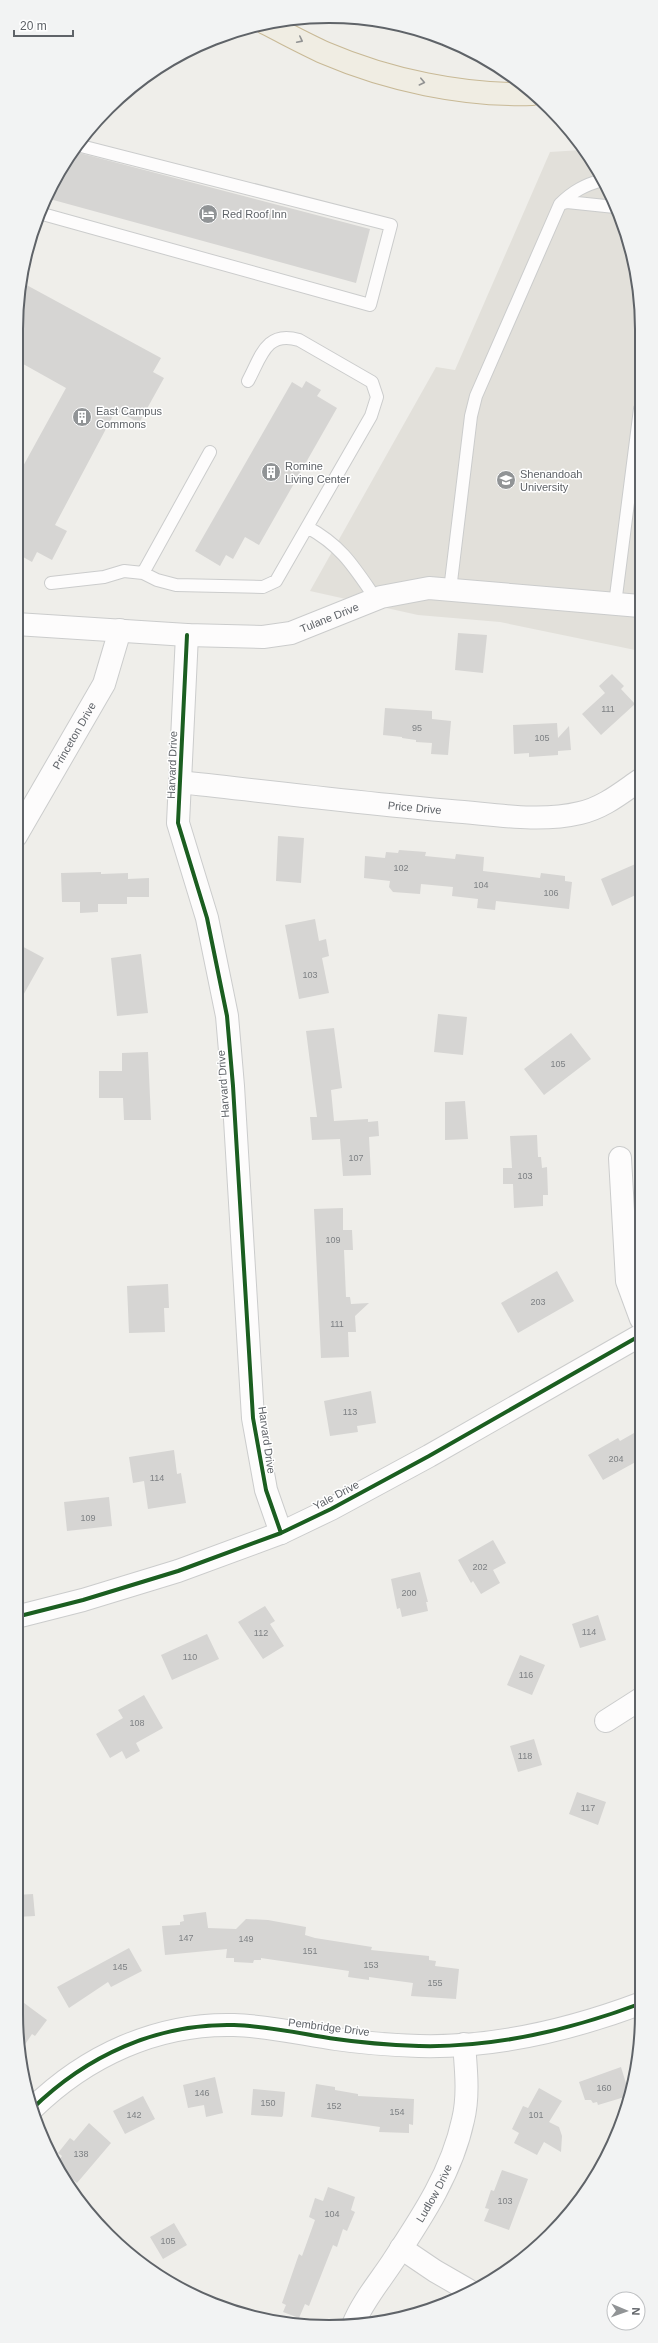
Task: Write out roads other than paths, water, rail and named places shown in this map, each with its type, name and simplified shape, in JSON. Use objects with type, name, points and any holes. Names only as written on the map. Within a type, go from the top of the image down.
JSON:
[{"type":"highway","points":[[275,28],[325,53],[397,77],[472,91],[509,95],[525,94]]},
{"type":"street","name":"Tulane Drive","points":[[23,624],[187,635],[263,637],[291,633],[376,599],[429,588],[635,606]]},
{"type":"street","name":"Princeton Drive","points":[[23,824],[104,684],[120,630]]},
{"type":"street","name":"Harvard Drive","points":[[187,635],[178,823],[208,918],[227,1016],[233,1086],[253,1418],[266,1490],[280,1533]]},
{"type":"street","name":"Price Drive","points":[[180,782],[403,807],[556,818],[581,813],[605,804],[635,783]]},
{"type":"street","points":[[620,1158],[627,1281],[635,1303]]},
{"type":"street","name":"Yale Drive","points":[[23,1615],[83,1600],[178,1571],[280,1533],[331,1509],[429,1456],[635,1337]]},
{"type":"street","points":[[606,1721],[635,1702]]},
{"type":"street","name":"Pembridge Drive","points":[[37,2105],[71,2075],[95,2060],[131,2043],[191,2027],[234,2025],[338,2039],[418,2046],[488,2043],[532,2036],[595,2019],[635,2005]]},
{"type":"street","name":"Ludlow Drive","points":[[357,2318],[435,2194],[454,2150],[464,2119],[464,2044]]},
{"type":"street","points":[[402,2248],[435,2271],[464,2288]]},
{"type":"lane","points":[[45,215],[370,305],[391,225],[83,147]]},
{"type":"lane","points":[[450,590],[471,416],[476,396],[560,204],[570,194],[584,186],[597,182]]},
{"type":"lane","points":[[560,204],[567,202],[609,206]]},
{"type":"lane","points":[[51,583],[104,576],[124,571],[143,573],[157,580],[176,585],[263,587],[276,581],[371,416],[378,397],[372,382],[299,340],[288,337],[278,338],[268,343],[248,381]]},
{"type":"lane","points":[[615,604],[635,448]]},
{"type":"lane","points":[[143,573],[210,452]]},
{"type":"lane","points":[[307,527],[326,537],[348,558],[376,599]]},
{"type":"place","name":"Red Roof Inn","points":[[208,214]]},
{"type":"place","name":"East Campus Commons","points":[[82,417]]},
{"type":"place","name":"Romine Living Center","points":[[271,472]]},
{"type":"place","name":"Shenandoah University","points":[[506,480]]}]
